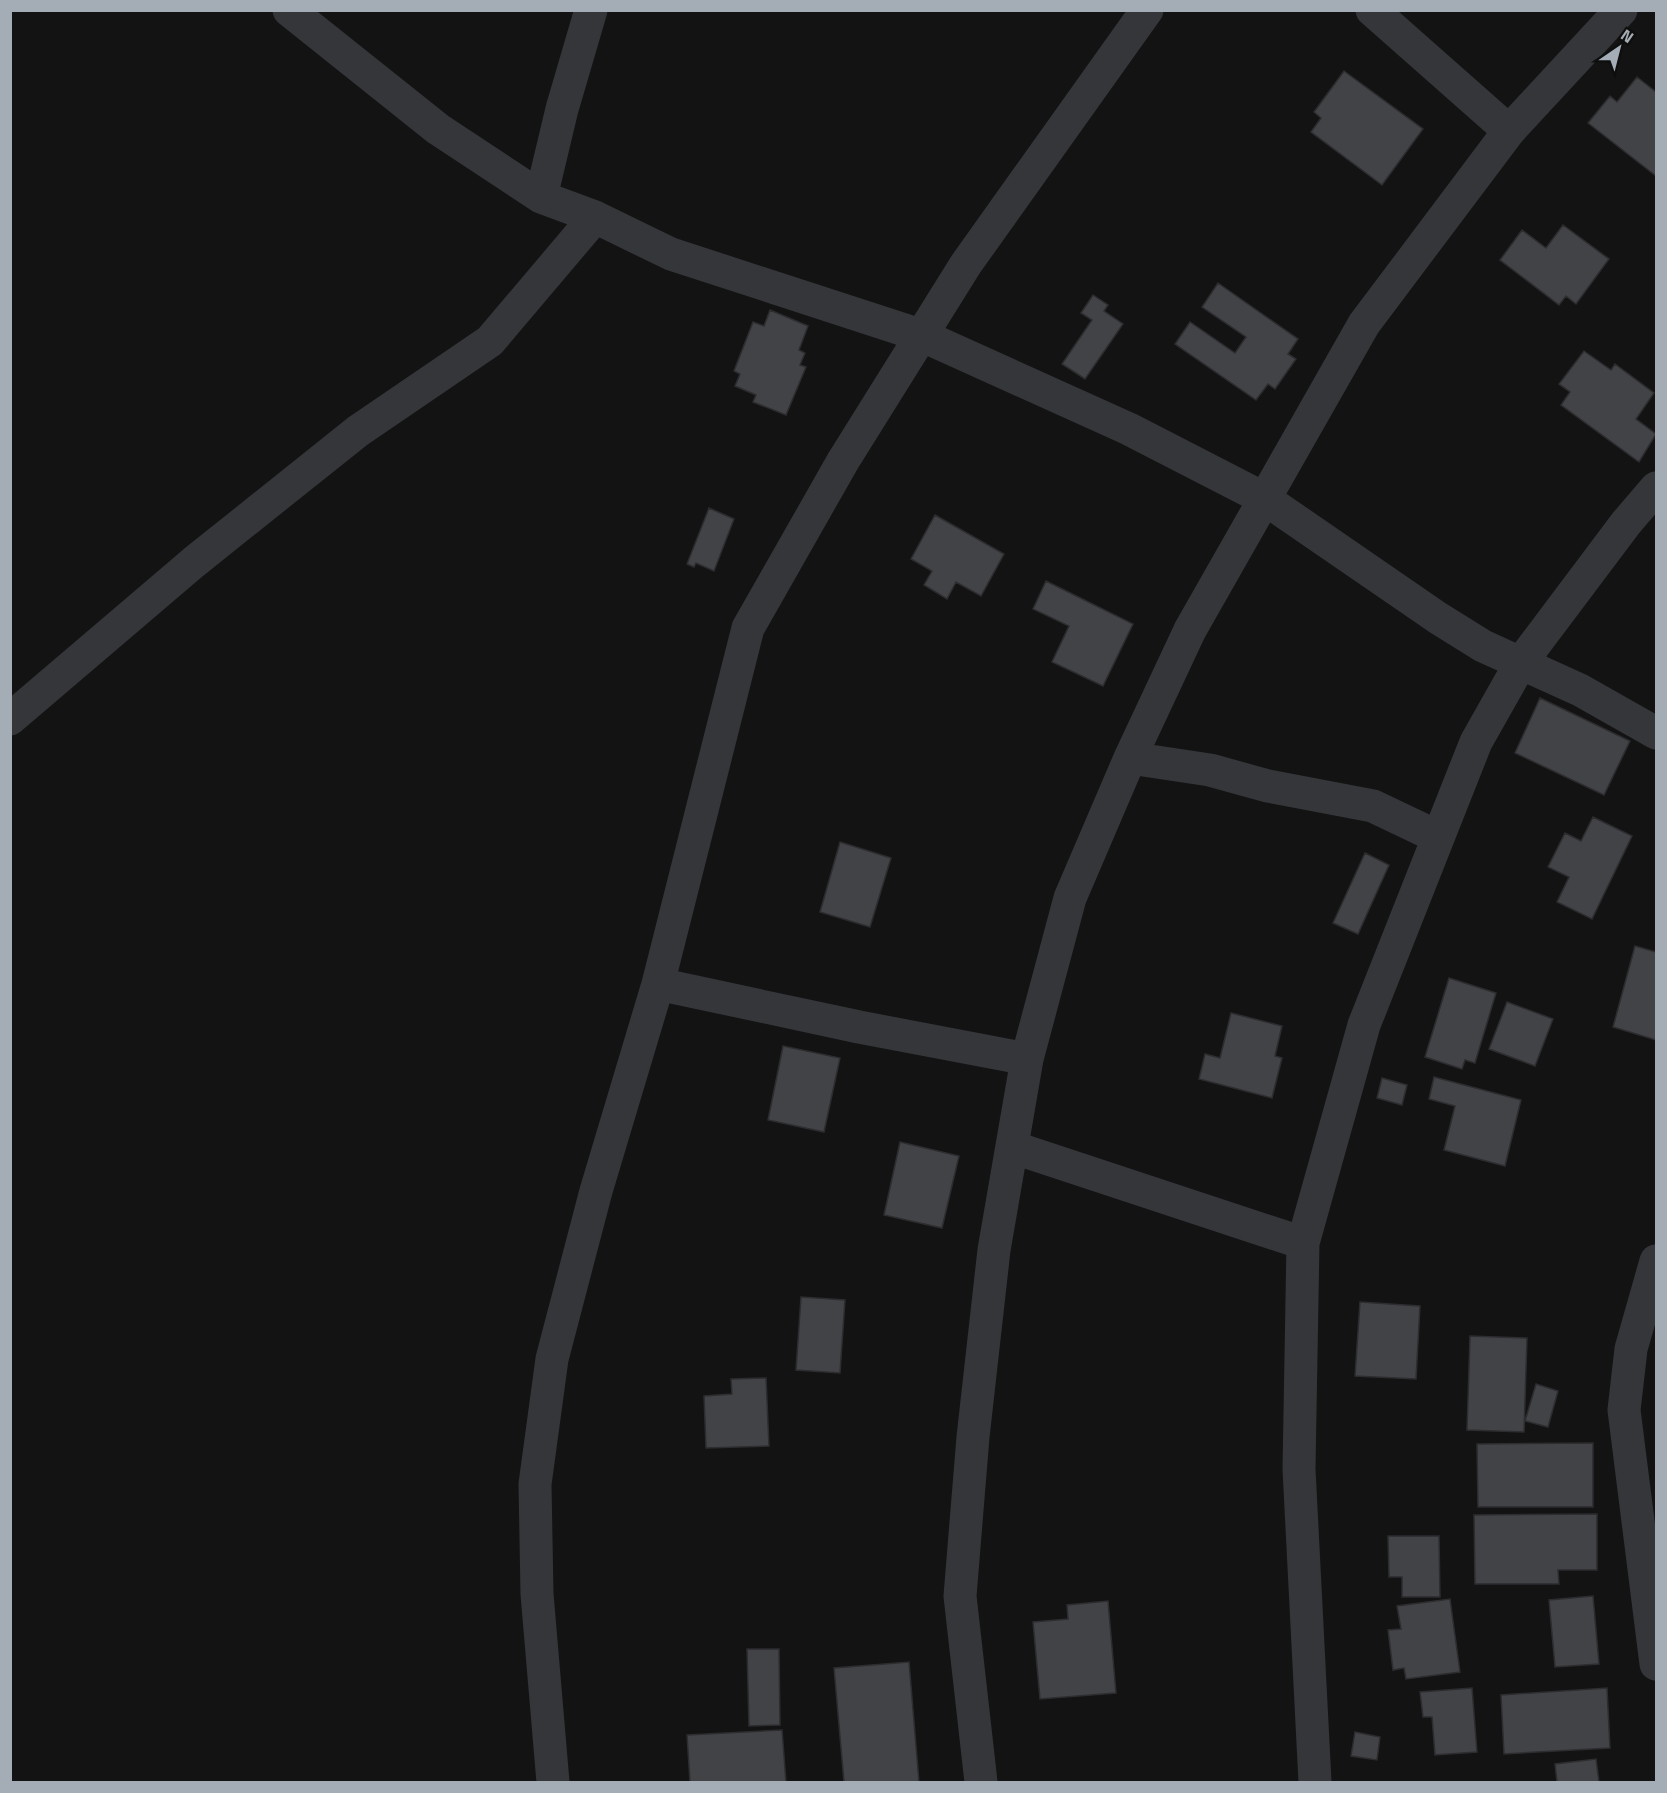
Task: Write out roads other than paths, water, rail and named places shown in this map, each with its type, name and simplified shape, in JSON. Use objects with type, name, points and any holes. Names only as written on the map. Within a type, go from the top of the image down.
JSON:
[{"type":"street","points":[[289,10],[438,129],[541,197],[596,217],[671,254],[923,336],[1129,429],[1265,499],[1438,618],[1520,664],[1580,690],[1656,733]]},
{"type":"street","points":[[541,197],[562,109],[591,10]]},
{"type":"street","points":[[553,1782],[537,1594],[535,1484],[552,1359],[596,1191],[658,984],[748,628],[843,461],[966,264],[1147,10]]},
{"type":"street","points":[[1372,10],[1509,131]]},
{"type":"street","points":[[981,1782],[960,1596],[973,1437],[992,1262],[1027,1059],[1071,898],[1130,758],[1190,630],[1222,568],[1265,499],[1364,324],[1509,131],[1621,10]]},
{"type":"street","points":[[10,719],[194,562],[349,438],[490,341],[596,217]]},
{"type":"street","points":[[1315,1782],[1299,1468],[1303,1243],[1364,1025],[1476,742],[1520,664],[1626,523],[1656,488]]},
{"type":"street","points":[[1130,758],[1210,771],[1268,786],[1372,806],[1438,837]]},
{"type":"street","points":[[658,984],[859,1027],[1027,1059]]},
{"type":"street","points":[[1012,1147],[1303,1243]]},
{"type":"street","points":[[1656,1261],[1632,1349],[1624,1410],[1656,1664]]}]
